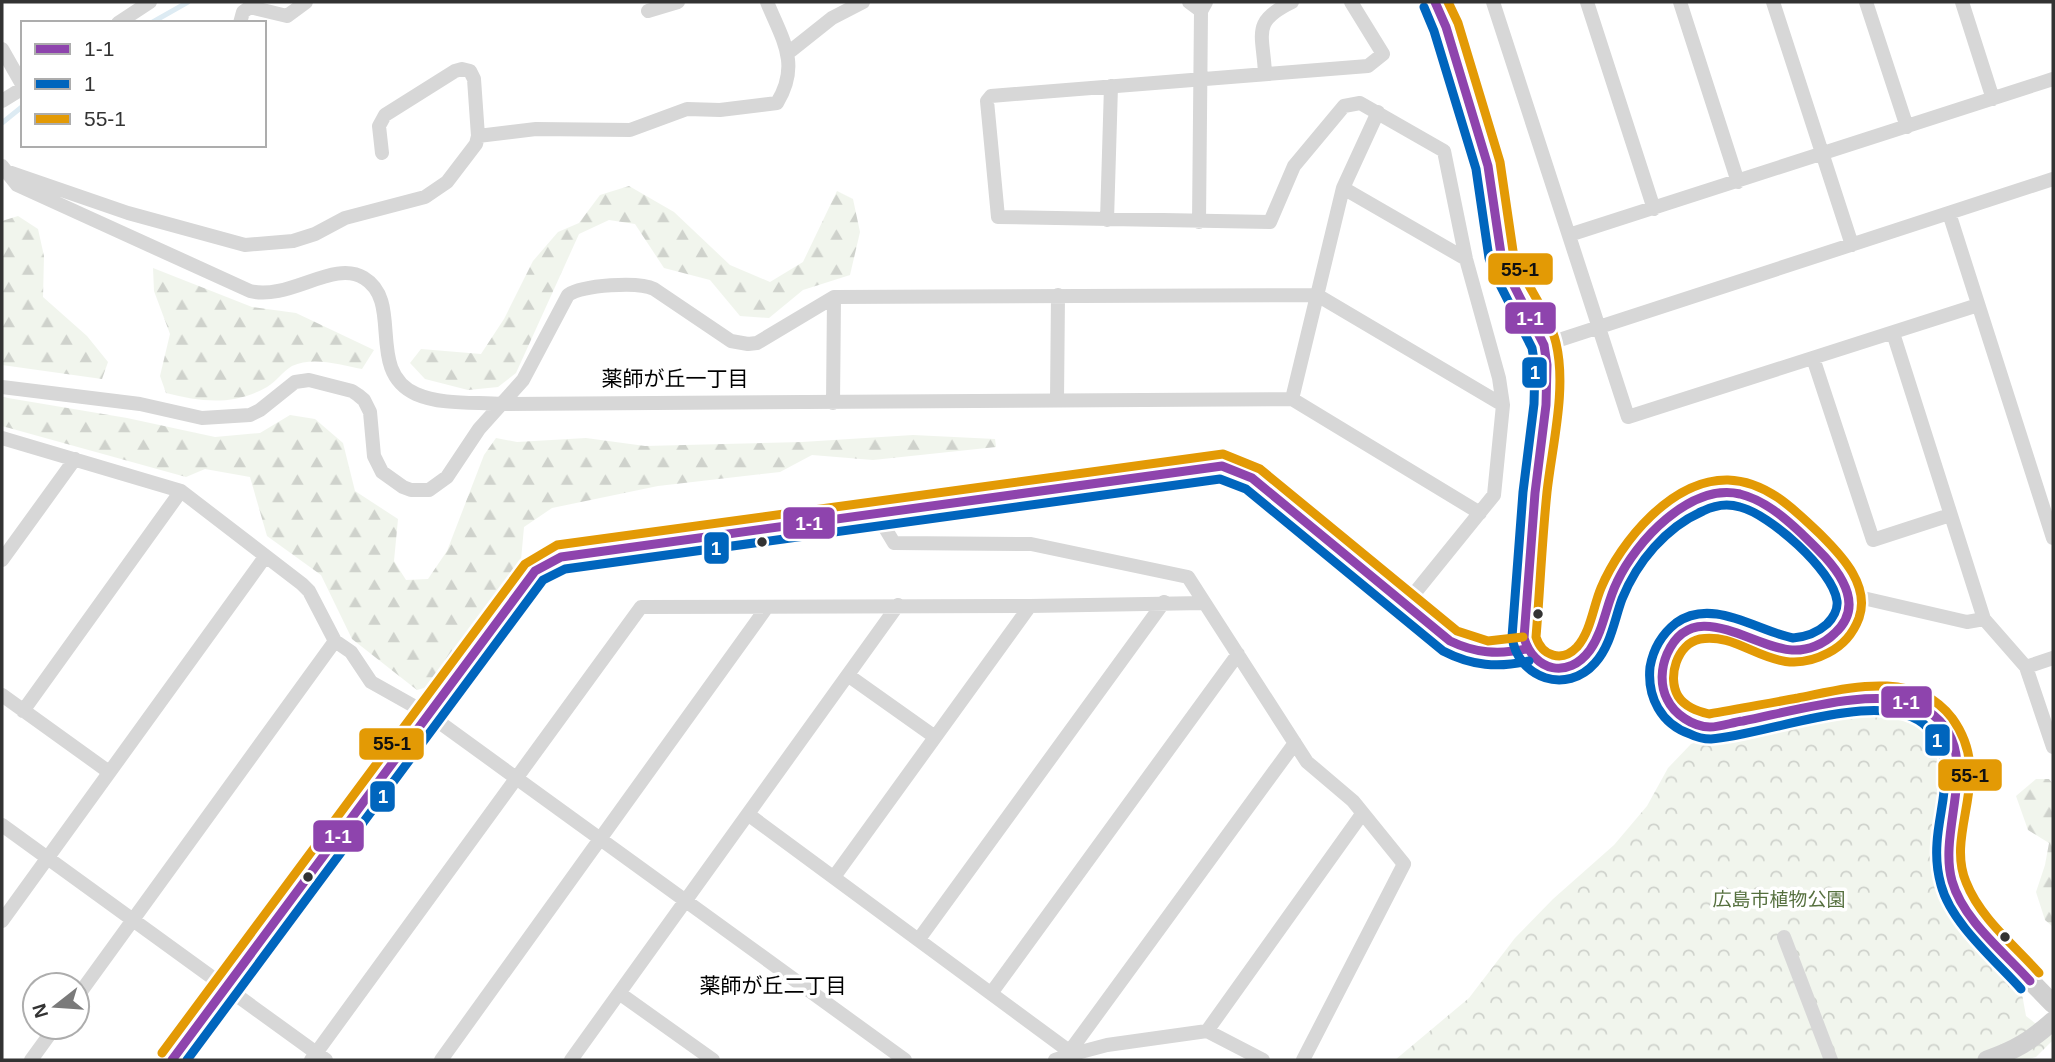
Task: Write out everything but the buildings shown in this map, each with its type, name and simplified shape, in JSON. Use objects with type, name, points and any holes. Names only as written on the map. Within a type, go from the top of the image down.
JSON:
[{"type":"street","points":[[121,21],[150,2]]},
{"type":"street","points":[[241,21],[243,12],[250,7],[287,16],[306,2]]},
{"type":"street","points":[[648,11],[678,2]]},
{"type":"street","points":[[478,136],[537,129],[630,130],[687,109],[720,110],[777,103],[787,84],[790,68],[788,53],[766,2]]},
{"type":"street","points":[[788,53],[832,18],[863,2]]},
{"type":"street","points":[[1265,73],[1262,26],[1273,11],[1292,2]]},
{"type":"street","points":[[1352,2],[1383,54],[1367,66],[991,96],[986,101],[998,217],[1270,222],[1294,166],[1344,106],[1360,103],[1444,151],[1466,259],[1499,378],[1503,405],[1494,495],[1405,605]]},
{"type":"street","points":[[1435,2],[1446,27],[1488,166],[1501,254],[1506,270],[1544,345],[1547,365],[1546,405],[1535,493],[1524,638],[1526,649],[1533,659],[1551,668],[1569,667],[1578,662],[1593,644],[1622,569],[1653,532],[1684,508],[1713,494],[1741,493],[1758,500],[1797,529],[1825,557],[1850,595],[1849,613],[1834,635],[1817,647],[1798,651],[1774,647],[1730,629],[1711,625],[1694,627],[1677,639],[1664,656],[1661,678],[1664,694],[1674,711],[1692,723],[1709,727],[1888,696],[1929,712],[1943,725],[1954,743],[1959,768],[1948,846],[1949,866],[1954,884],[1967,908],[2053,1004]]},
{"type":"street","points":[[1493,2],[1628,417],[1978,305]]},
{"type":"street","points":[[1587,2],[1654,209]]},
{"type":"street","points":[[1680,2],[1738,182]]},
{"type":"street","points":[[1773,2],[1852,245]]},
{"type":"street","points":[[1866,2],[1907,127]]},
{"type":"street","points":[[1967,3],[1993,99]]},
{"type":"street","points":[[1198,5],[1199,222]]},
{"type":"street","points":[[2,49],[21,83]]},
{"type":"street","points":[[4,168],[128,213],[245,245],[293,241],[315,234],[345,218],[425,197],[447,182],[478,136],[474,79],[470,71],[455,71],[385,115],[380,126],[382,153]]},
{"type":"street","points":[[1569,236],[2053,79]]},
{"type":"street","points":[[1107,220],[1111,86]]},
{"type":"street","points":[[2,101],[21,88]]},
{"type":"street","points":[[1292,399],[1343,188],[1378,112]]},
{"type":"street","points":[[4,168],[18,185],[250,291],[276,293],[340,273],[364,277],[380,295],[389,360],[395,375],[406,388],[426,398],[502,404],[1292,399],[1480,513]]},
{"type":"street","points":[[1544,345],[2053,179]]},
{"type":"street","points":[[1343,188],[1466,259]]},
{"type":"street","points":[[1949,213],[2053,538]]},
{"type":"street","points":[[2,387],[140,404],[202,418],[250,415],[299,381],[309,380],[334,386],[352,391],[368,406],[374,456],[382,472],[395,483],[420,491],[436,487],[447,477],[479,429],[523,380],[563,300],[574,290],[648,286],[731,341],[748,344],[757,343],[834,297],[1317,295],[1503,405]]},
{"type":"street","points":[[1057,400],[1058,295]]},
{"type":"street","points":[[833,403],[834,297]]},
{"type":"street","points":[[1893,333],[1984,619],[2026,667],[2053,747]]},
{"type":"street","points":[[1814,358],[1873,540],[1950,515]]},
{"type":"street","points":[[2,438],[181,491],[309,591],[335,641],[351,652],[371,682],[428,714],[905,1060]]},
{"type":"street","points":[[2,560],[75,459]]},
{"type":"street","points":[[172,1060],[535,571],[561,557],[1222,466],[1252,478],[1450,640],[1476,652],[1499,655],[1526,649]]},
{"type":"street","points":[[23,711],[181,491]]},
{"type":"street","points":[[876,513],[894,543],[1031,544],[1188,577],[1307,762],[1353,801],[1404,864],[1303,1060]]},
{"type":"street","points":[[2,921],[265,557]]},
{"type":"street","points":[[1850,595],[1967,622],[1984,619]]},
{"type":"street","points":[[919,939],[1164,602]]},
{"type":"street","points":[[2,825],[318,1058],[641,607],[1204,603]]},
{"type":"street","points":[[571,1060],[898,605]]},
{"type":"street","points":[[834,877],[1030,606]]},
{"type":"street","points":[[441,1060],[767,607]]},
{"type":"street","points":[[91,977],[335,641]]},
{"type":"street","points":[[992,992],[1238,654]]},
{"type":"street","points":[[2026,667],[2053,657]]},
{"type":"street","points":[[849,676],[935,737]]},
{"type":"street","points":[[2,695],[109,772]]},
{"type":"street","points":[[1072,1053],[1295,743]]},
{"type":"street","points":[[1207,1031],[1362,814]]},
{"type":"street","points":[[749,815],[1072,1053]]},
{"type":"street","points":[[1784,937],[1831,1060]]},
{"type":"street","points":[[619,993],[713,1060]]},
{"type":"street","points":[[1987,1060],[2015,1051],[2030,1042],[2053,1021]]},
{"type":"street","points":[[1055,1060],[1107,1045],[1207,1031],[1263,1060]]},
{"type":"street","points":[[31,1060],[45,1041]]},
{"type":"green space","points":[[629,186],[674,212],[730,265],[770,282],[803,262],[837,191],[853,199],[860,232],[850,275],[803,290],[769,318],[740,316],[710,280],[664,268],[635,224],[609,220],[579,234],[516,373],[498,387],[468,390],[425,379],[410,363],[421,349],[481,354],[504,319],[533,261],[558,232],[579,223],[600,195]]},
{"type":"green space","points":[[18,216],[38,229],[44,256],[43,297],[87,336],[108,362],[102,379],[2,365],[2,221]]},
{"type":"green space","points":[[153,268],[252,307],[296,313],[374,350],[362,369],[327,362],[300,363],[289,368],[267,387],[230,400],[192,399],[166,393],[160,376],[170,334],[154,291]]},
{"type":"green space","points":[[2,397],[127,418],[215,437],[260,433],[290,415],[315,419],[343,443],[355,491],[398,519],[394,561],[406,580],[428,579],[447,551],[484,455],[496,438],[517,442],[586,438],[645,446],[802,442],[913,435],[995,439],[996,447],[873,460],[812,455],[780,472],[658,486],[552,508],[524,527],[521,560],[431,686],[417,690],[352,639],[321,575],[267,536],[250,477],[205,469],[186,477],[2,426]]},
{"type":"green space","name":"広島市植物公園","points":[[1864,704],[1890,704],[1921,715],[1947,744],[1951,775],[1940,836],[1939,879],[1950,904],[2022,994],[2026,1016],[2053,1037],[2036,1057],[2025,1060],[1395,1060],[1469,998],[1515,938],[1553,899],[1614,845],[1647,806],[1668,768],[1691,744],[1726,731]]},
{"type":"green space","points":[[2036,779],[2049,779],[2053,784],[2053,927],[2045,920],[2036,892],[2049,843],[2028,830],[2016,796]]},
{"type":"waterway","points":[[155,21],[188,2]]},
{"type":"waterway","points":[[2,123],[21,108]]},
{"type":"transit line","name":"1-1","points":[[1435,2],[1446,27],[1488,166],[1501,254],[1506,270],[1544,345],[1547,365],[1546,405],[1535,493],[1524,638],[1529,649],[1535,658],[1552,668],[1572,665],[1581,659],[1595,642],[1613,590],[1637,549],[1667,518],[1684,506],[1702,497],[1721,493],[1740,494],[1773,510],[1823,555],[1842,580],[1849,607],[1845,620],[1826,640],[1810,648],[1798,650],[1776,647],[1724,629],[1707,626],[1692,628],[1678,637],[1665,659],[1662,682],[1667,699],[1674,710],[1685,719],[1710,727],[1859,699],[1903,701],[1921,707],[1941,723],[1953,742],[1957,763],[1949,859],[1957,895],[1975,922],[2030,981]]},
{"type":"transit line","name":"55-1","points":[[1448,2],[1458,23],[1500,162],[1513,251],[1552,331],[1559,361],[1558,418],[1542,546],[1536,637],[1539,644],[1548,653],[1559,656],[1577,647],[1589,626],[1601,588],[1621,551],[1635,533],[1668,501],[1707,482],[1728,480],[1755,486],[1780,499],[1822,536],[1853,573],[1861,595],[1857,624],[1847,639],[1828,653],[1809,660],[1791,662],[1716,638],[1692,642],[1685,647],[1676,662],[1674,680],[1678,696],[1688,706],[1709,714],[1859,687],[1900,688],[1919,693],[1937,703],[1957,725],[1964,739],[1969,761],[1969,790],[1961,844],[1962,869],[1966,882],[1998,931],[2039,973]]},
{"type":"transit line","name":"1","points":[[1424,7],[1434,31],[1476,169],[1489,258],[1532,348],[1535,366],[1534,404],[1523,492],[1512,637],[1516,651],[1524,663],[1545,678],[1558,680],[1584,673],[1605,648],[1628,585],[1644,559],[1665,536],[1690,518],[1717,506],[1740,507],[1767,520],[1798,545],[1824,574],[1837,601],[1833,616],[1815,632],[1793,638],[1719,614],[1704,613],[1676,623],[1659,643],[1650,667],[1651,689],[1658,708],[1671,724],[1695,736],[1708,739],[1854,712],[1883,711],[1908,715],[1927,727],[1937,739],[1945,767],[1937,848],[1938,869],[1946,899],[1964,927],[2021,989]]},
{"type":"transit line","name":"55-1","points":[[162,1053],[525,564],[557,545],[1223,454],[1260,469],[1457,631],[1488,641],[1523,637]]},
{"type":"transit line","name":"1-1","points":[[172,1060],[535,571],[561,557],[1222,466],[1252,478],[1450,641],[1487,652],[1526,649]]},
{"type":"transit line","name":"1","points":[[187,1060],[543,580],[565,569],[1220,479],[1246,489],[1443,651],[1475,663],[1507,664],[1529,661]]},
{"type":"district","name":"薬師が丘一丁目","points":[[675,378]]},
{"type":"district","name":"薬師が丘二丁目","points":[[773,985]]}]
